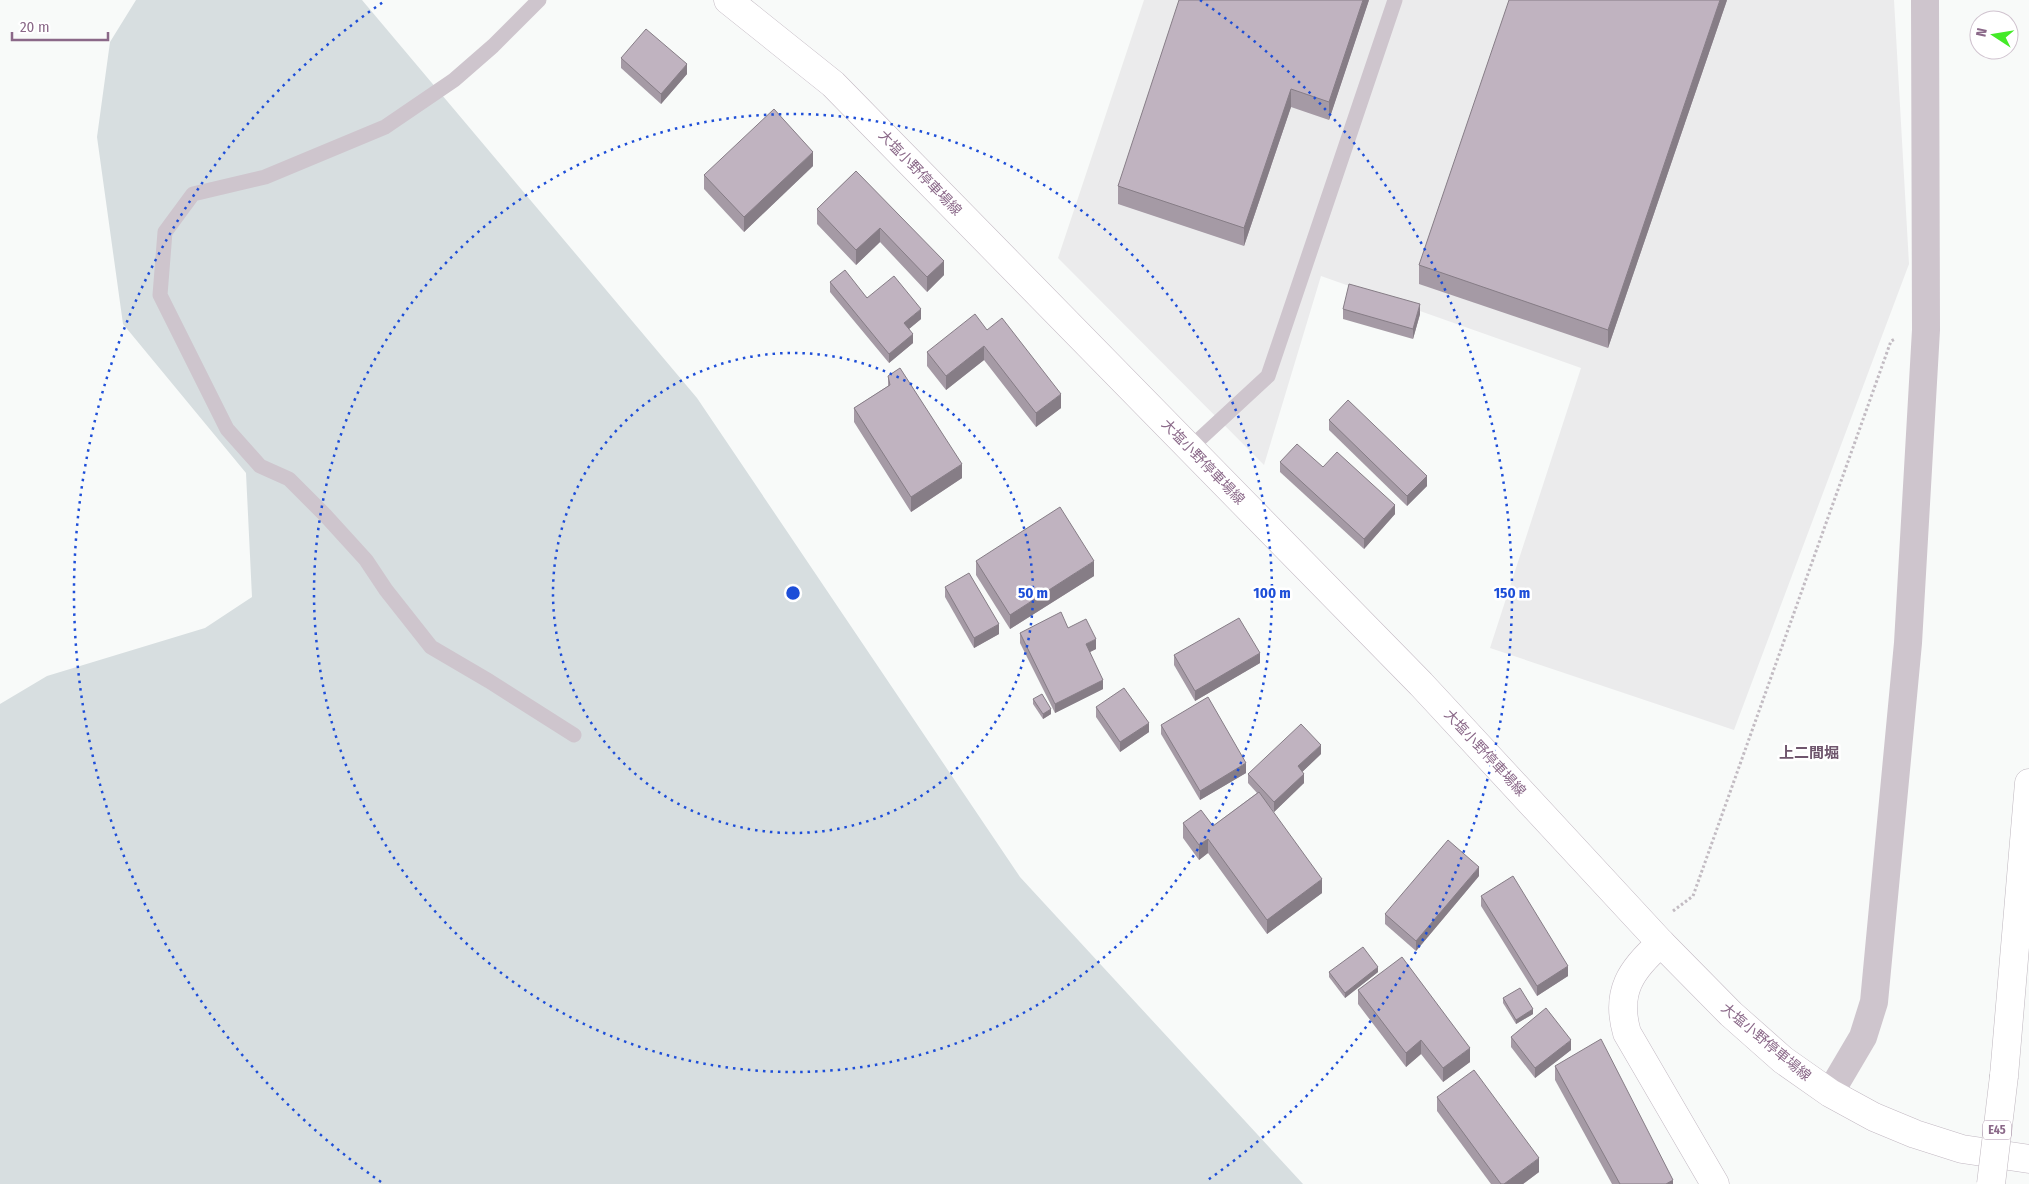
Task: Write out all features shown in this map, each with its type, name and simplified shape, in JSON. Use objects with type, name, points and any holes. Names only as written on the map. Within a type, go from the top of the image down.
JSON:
[{"type":"main road","name":"大塩小野停車場線","points":[[728,0],[833,84],[1420,684],[1655,936],[1731,1014],[1784,1060],[1830,1093],[1874,1117],[1915,1134],[1962,1149],[2029,1159]]},
{"type":"main road","name":"E45","points":[[1991,1184],[2004,1076],[2029,783]]},
{"type":"main road","points":[[1655,936],[1627,983],[1624,994],[1623,1019],[1627,1033],[1715,1184]]},
{"type":"street","points":[[1830,1093],[1862,1036],[1874,1002],[1908,642],[1926,330],[1925,0]]},
{"type":"lane","points":[[539,0],[493,46],[454,80],[385,127],[265,177],[193,194],[165,232],[160,295],[227,429],[260,466],[290,479],[325,514],[366,560],[386,590],[431,647],[574,735]]},
{"type":"lane","points":[[1189,449],[1268,376],[1395,0]]},
{"type":"path","points":[[1655,936],[1693,896],[1891,341],[1926,330]]},
{"type":"shaded area","points":[[136,0],[362,0],[697,398],[1020,877],[1303,1184],[0,1184],[0,704],[47,676],[205,628],[252,597],[246,473],[123,324],[97,137],[110,42]]},
{"type":"shaded area","points":[[1144,0],[1894,0],[1909,264],[1734,730],[1490,648],[1581,368],[1321,276],[1264,465],[1058,258]]},
{"type":"building","points":[[1179,0],[1363,0],[1329,102],[1291,89],[1244,228],[1118,186]]},
{"type":"building","points":[[1509,0],[1720,0],[1608,330],[1419,265]]},
{"type":"building","points":[[646,29],[687,64],[661,94],[621,58]]},
{"type":"building","points":[[774,109],[813,152],[744,217],[704,175]]},
{"type":"building","points":[[856,171],[944,261],[927,277],[880,228],[856,250],[817,209]]},
{"type":"building","points":[[845,270],[867,298],[894,276],[921,309],[904,323],[913,334],[889,354],[830,282]]},
{"type":"building","points":[[1349,284],[1420,304],[1413,329],[1343,309]]},
{"type":"building","points":[[975,314],[987,330],[1002,318],[1061,394],[1036,413],[984,346],[946,376],[927,352]]},
{"type":"building","points":[[900,368],[962,464],[911,497],[854,408],[890,385],[888,376]]},
{"type":"building","points":[[1348,400],[1427,476],[1407,496],[1329,420]]},
{"type":"building","points":[[1297,444],[1323,467],[1337,452],[1395,505],[1364,539],[1280,462]]},
{"type":"building","points":[[1060,507],[1094,561],[1010,615],[976,561]]},
{"type":"building","points":[[969,573],[999,624],[974,638],[945,587]]},
{"type":"building","points":[[1061,612],[1068,628],[1086,619],[1096,639],[1086,644],[1103,680],[1055,704],[1020,633]]},
{"type":"building","points":[[1239,618],[1260,653],[1195,691],[1174,655]]},
{"type":"building","points":[[1124,688],[1149,723],[1120,742],[1096,707]]},
{"type":"building","points":[[1042,694],[1051,709],[1043,714],[1033,699]]},
{"type":"building","points":[[1208,697],[1246,763],[1200,791],[1161,725]]},
{"type":"building","points":[[1301,724],[1321,745],[1298,766],[1304,774],[1274,802],[1248,774]]},
{"type":"building","points":[[1259,792],[1322,879],[1267,920],[1208,839],[1199,845],[1183,823],[1201,810],[1213,826]]},
{"type":"building","points":[[1448,840],[1479,867],[1416,941],[1385,914]]},
{"type":"building","points":[[1513,876],[1568,966],[1537,986],[1481,896]]},
{"type":"building","points":[[1363,947],[1378,967],[1345,993],[1329,972]]},
{"type":"building","points":[[1402,957],[1470,1048],[1443,1068],[1421,1040],[1406,1053],[1358,990]]},
{"type":"building","points":[[1520,988],[1533,1009],[1516,1020],[1503,998]]},
{"type":"building","points":[[1546,1008],[1571,1040],[1535,1068],[1511,1037]]},
{"type":"building","points":[[1601,1039],[1673,1180],[1666,1184],[1620,1184],[1555,1066]]},
{"type":"building","points":[[1474,1070],[1539,1158],[1504,1184],[1501,1184],[1437,1097]]},
{"type":"district","name":"上二間堀","points":[[1809,753]]}]
